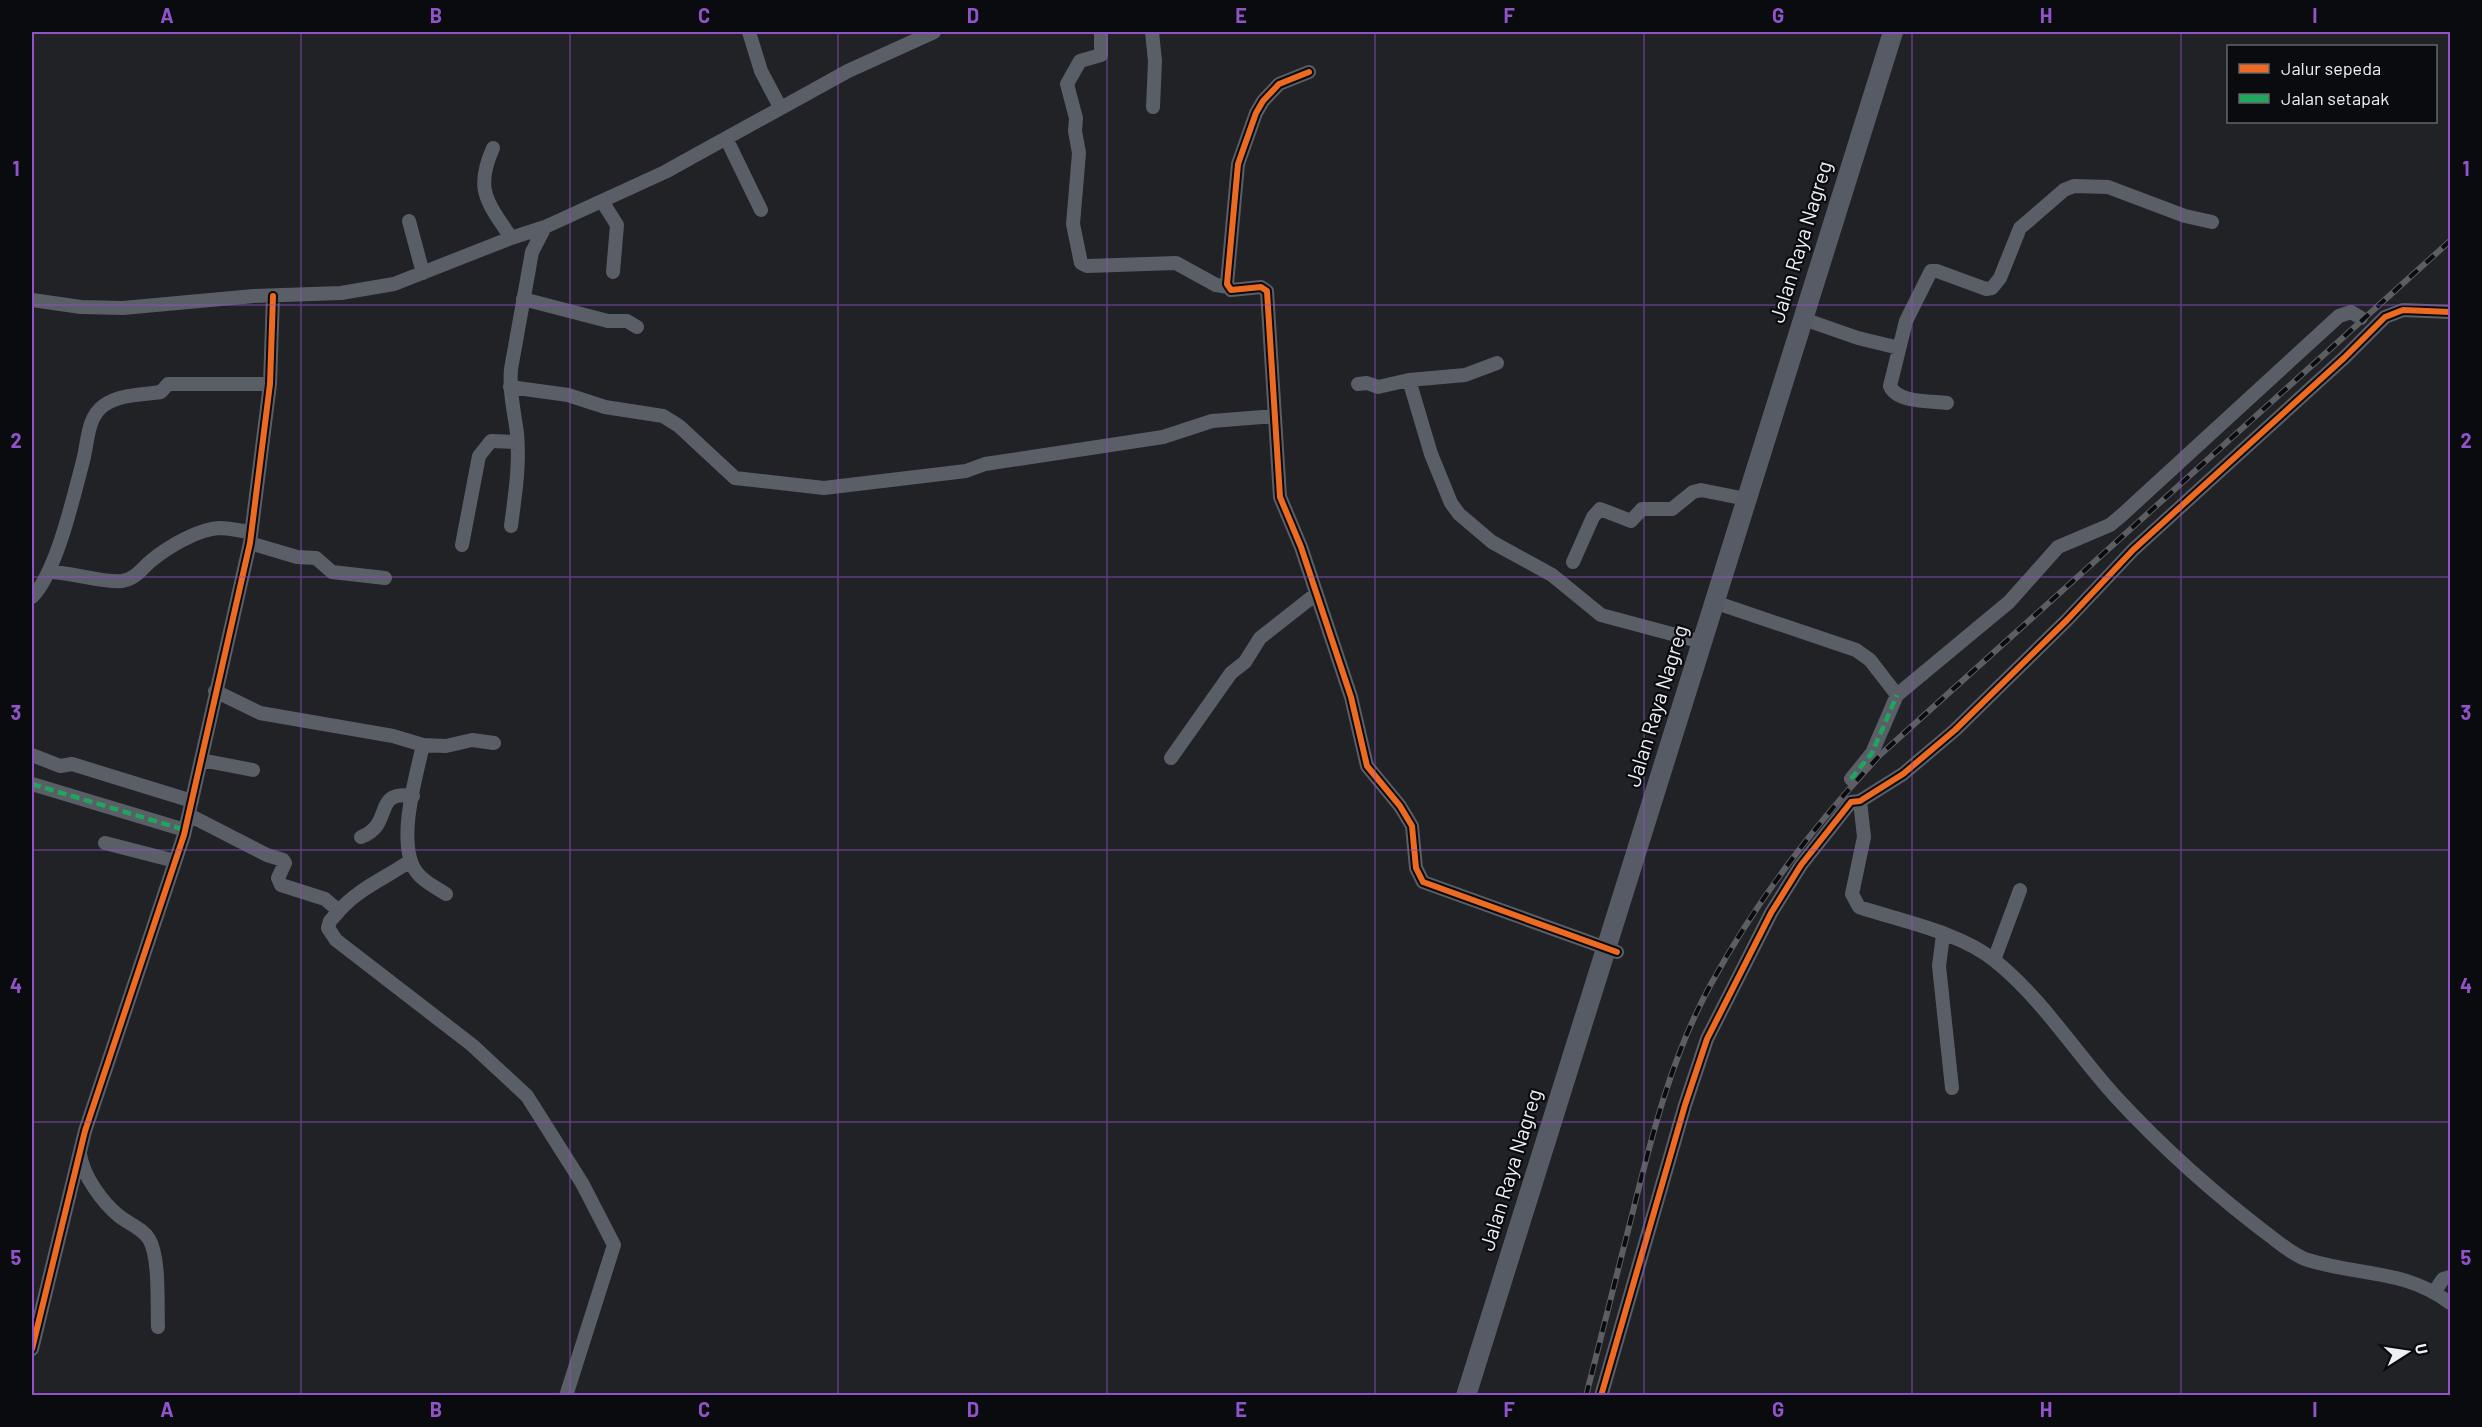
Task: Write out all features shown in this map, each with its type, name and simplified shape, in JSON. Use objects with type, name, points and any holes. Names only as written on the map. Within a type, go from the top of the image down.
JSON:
[{"type":"highway","name":"Jalan Raya Nagreg","points":[[1480,1395],[1702,642],[1720,603],[1746,499],[1893,32]]},
{"type":"highway","name":"Jalan Raya Nagreg","points":[[1466,1395],[1906,32]]},
{"type":"street","points":[[749,32],[760,71],[780,107]]},
{"type":"street","points":[[32,300],[111,309],[362,290],[423,273],[545,227],[665,172],[856,67],[934,32]]},
{"type":"street","points":[[1101,32],[1101,55],[1080,61],[1067,84],[1076,118],[1075,131],[1079,153],[1073,224],[1081,263],[1087,266],[1176,263],[1216,285],[1234,290],[1263,287],[1268,291],[1280,497],[1301,548],[1351,698],[1366,766],[1400,806],[1412,826],[1416,868],[1423,882],[1611,949]]},
{"type":"street","points":[[1152,32],[1155,61],[1153,107]]},
{"type":"street","points":[[1228,287],[1238,164],[1256,113],[1263,101],[1279,84],[1309,72]]},
{"type":"street","points":[[726,138],[761,210]]},
{"type":"street","points":[[493,148],[483,182],[487,200],[511,238]]},
{"type":"street","points":[[1947,403],[1916,400],[1892,391],[1890,383],[1896,347],[1910,311],[1931,272],[1937,271],[1986,289],[1992,288],[2000,278],[2020,228],[2068,188],[2088,185],[2108,187],[2185,216],[2212,222]]},
{"type":"street","points":[[602,201],[617,225],[613,272]]},
{"type":"street","points":[[409,221],[423,273]]},
{"type":"street","points":[[511,526],[518,480],[517,442],[510,387],[533,246],[545,227]]},
{"type":"street","points":[[32,1349],[80,1152],[191,808],[250,538],[270,384],[273,296]]},
{"type":"street","points":[[523,299],[608,321],[627,321],[637,327]]},
{"type":"street","points":[[1601,1395],[1697,1064],[1756,940],[1801,865],[1851,802],[1860,801],[1903,774],[1955,730],[2067,620],[2133,550],[2373,323],[2403,310],[2451,312]]},
{"type":"street","points":[[1851,779],[1876,747],[1897,695],[2009,602],[2058,547],[2110,525],[2339,316],[2351,312],[2373,323]]},
{"type":"street","points":[[1812,322],[1896,347]]},
{"type":"street","points":[[1358,384],[1366,383],[1378,387],[1409,380],[1465,375],[1497,363]]},
{"type":"street","points":[[1409,380],[1431,454],[1451,503],[1459,514],[1492,542],[1545,570],[1601,615],[1702,642]]},
{"type":"street","points":[[32,597],[48,572],[84,459],[92,422],[103,406],[115,399],[161,392],[168,384],[270,384]]},
{"type":"street","points":[[510,387],[568,394],[604,407],[663,416],[679,426],[731,477],[824,488],[966,471],[985,465],[1163,437],[1212,421],[1274,416]]},
{"type":"street","points":[[462,545],[479,456],[491,441],[517,442]]},
{"type":"street","points":[[1573,562],[1593,517],[1600,509],[1631,521],[1642,509],[1672,509],[1693,492],[1701,490],[1746,499]]},
{"type":"street","points":[[48,572],[68,572],[122,580],[135,576],[153,559],[204,531],[219,528],[297,557],[316,558],[332,572],[386,578]]},
{"type":"street","points":[[1171,758],[1231,673],[1245,662],[1260,638],[1316,594]]},
{"type":"street","points":[[1720,603],[1856,650],[1870,660],[1897,695]]},
{"type":"street","points":[[215,691],[260,713],[393,736],[423,745],[446,746],[472,740],[494,743]]},
{"type":"street","points":[[423,745],[406,842],[410,861],[419,876],[446,894]]},
{"type":"street","points":[[32,755],[60,766],[72,764],[191,808],[267,855],[283,860],[285,863],[278,878],[281,885],[325,899],[339,911]]},
{"type":"street","points":[[201,760],[253,770]]},
{"type":"street","points":[[32,784],[185,830]]},
{"type":"street","points":[[361,837],[368,835],[380,822],[389,798],[396,794],[413,796]]},
{"type":"street","points":[[1860,801],[1864,837],[1852,890],[1854,903],[1859,907],[1964,941],[1994,960],[2031,997],[2116,1096],[2201,1177],[2274,1239],[2307,1260],[2398,1278],[2434,1291],[2451,1303]]},
{"type":"street","points":[[105,843],[175,861]]},
{"type":"street","points":[[410,861],[354,894],[330,921],[328,928],[336,940],[472,1045],[527,1096],[610,1234],[614,1249],[566,1395]]},
{"type":"street","points":[[1994,960],[2020,890]]},
{"type":"street","points":[[1943,935],[1939,966],[1952,1088]]},
{"type":"street","points":[[80,1152],[82,1168],[105,1201],[119,1216],[144,1233],[152,1245],[158,1327]]},
{"type":"street","points":[[2434,1291],[2443,1279],[2451,1277]]},
{"type":"railway","points":[[1586,1396],[1649,1150],[1675,1065],[1711,984],[1748,922],[1788,864],[1832,809],[1880,755],[2450,241]]},
{"type":"marked path","points":[[1851,779],[1872,753],[1897,695]]},
{"type":"marked path","points":[[32,784],[185,830]]},
{"type":"cycle path","points":[[1309,72],[1279,84],[1263,101],[1256,113],[1238,164],[1227,284],[1231,290],[1261,287],[1267,291],[1280,497],[1301,547],[1351,697],[1367,766],[1400,806],[1412,826],[1416,868],[1423,882],[1617,952]]},
{"type":"cycle path","points":[[32,1349],[85,1131],[184,835],[250,543],[270,384],[273,296]]},
{"type":"cycle path","points":[[1601,1396],[1685,1105],[1707,1039],[1771,913],[1801,865],[1851,802],[1860,801],[1903,774],[1955,730],[2067,620],[2133,550],[2344,358],[2385,317],[2403,310],[2450,312]]}]
